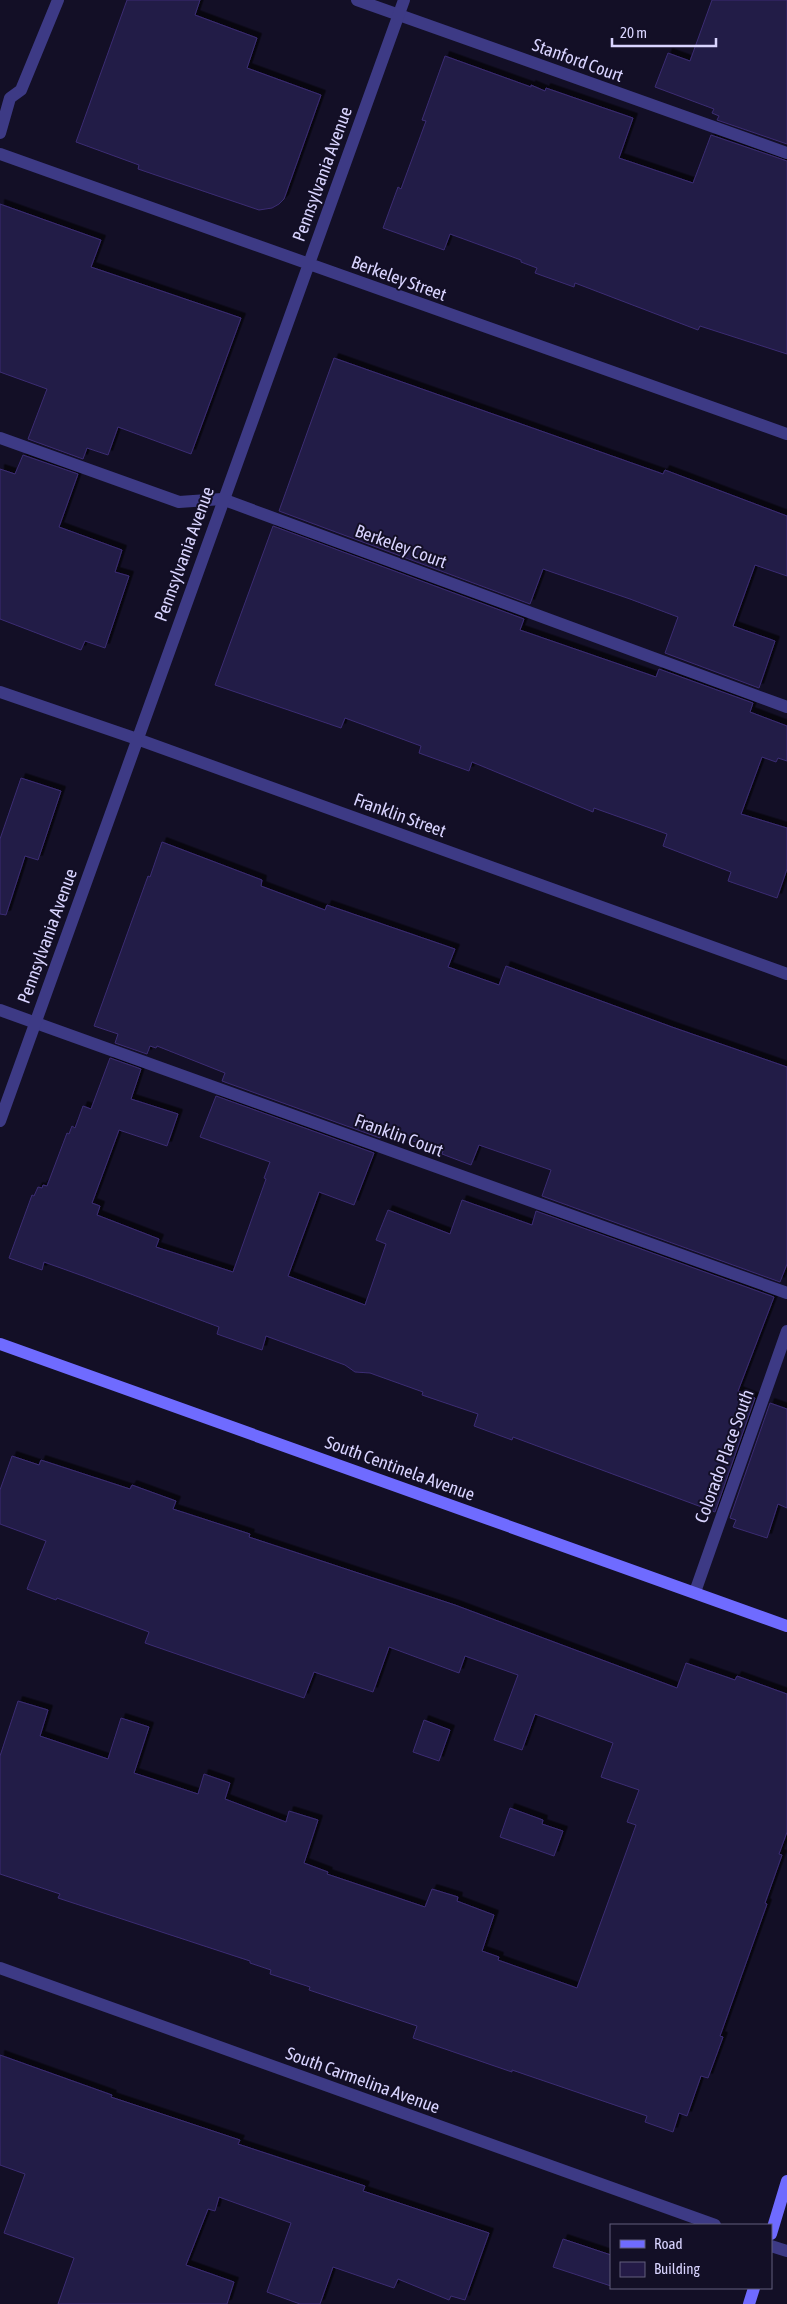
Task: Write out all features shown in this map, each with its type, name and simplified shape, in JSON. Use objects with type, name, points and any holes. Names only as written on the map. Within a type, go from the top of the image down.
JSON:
[{"type":"street","points":[[0,133],[10,98],[21,90],[58,0]]},
{"type":"street","name":"Stanford Court","points":[[357,0],[787,153]]},
{"type":"street","name":"Pennsylvania Avenue","points":[[0,1122],[222,499],[404,0]]},
{"type":"street","name":"Berkeley Street","points":[[0,154],[787,434]]},
{"type":"street","name":"Berkeley Court","points":[[0,438],[179,502],[222,499],[787,707]]},
{"type":"street","name":"Franklin Street","points":[[0,692],[137,739],[787,974]]},
{"type":"street","name":"Franklin Court","points":[[0,1010],[787,1293]]},
{"type":"street","name":"Colorado Place South","points":[[695,1592],[787,1332]]},
{"type":"street","name":"South Centinela Avenue","points":[[0,1344],[787,1626]]},
{"type":"street","name":"South Carmelina Avenue","points":[[0,1968],[711,2224]]},
{"type":"street","points":[[772,2231],[787,2182]]},
{"type":"street","points":[[772,2246],[787,2251]]},
{"type":"street","points":[[749,2304],[754,2289]]},
{"type":"building","points":[[127,0],[200,0],[195,15],[257,38],[247,68],[321,95],[284,199],[279,204],[272,208],[259,210],[138,169],[139,165],[76,142]]},
{"type":"building","points":[[712,0],[787,0],[787,144],[717,120],[719,116],[712,113],[714,109],[655,87],[668,53],[690,61]]},
{"type":"building","points":[[445,56],[531,87],[531,85],[545,91],[546,88],[633,118],[619,158],[693,183],[711,135],[787,161],[787,354],[700,326],[698,330],[575,283],[574,287],[535,273],[537,268],[521,262],[521,260],[450,234],[444,250],[383,228],[398,187],[401,189],[426,121],[422,120]]},
{"type":"building","points":[[0,204],[101,240],[91,267],[241,318],[191,454],[118,427],[108,455],[87,448],[83,459],[28,439],[47,389],[0,372]]},
{"type":"building","points":[[334,358],[663,474],[665,470],[787,516],[787,576],[755,565],[733,626],[775,641],[759,688],[665,653],[678,617],[630,599],[543,569],[530,604],[279,511]]},
{"type":"building","points":[[23,455],[78,474],[59,527],[122,550],[115,572],[129,576],[105,648],[85,641],[81,650],[0,619],[0,469],[15,474]]},
{"type":"building","points":[[273,526],[524,619],[520,630],[656,677],[659,669],[753,703],[750,712],[787,726],[787,761],[778,758],[776,762],[762,757],[741,814],[787,828],[787,869],[777,898],[728,881],[731,872],[663,846],[667,834],[594,808],[593,812],[472,762],[469,771],[419,753],[421,746],[345,718],[341,728],[215,685]]},
{"type":"building","points":[[21,778],[61,791],[38,860],[25,856],[6,915],[0,914],[0,839]]},
{"type":"building","points":[[162,842],[262,880],[261,886],[325,910],[327,905],[455,949],[448,967],[499,985],[506,966],[787,1067],[787,1264],[780,1282],[542,1196],[551,1170],[479,1145],[471,1165],[442,1154],[443,1151],[383,1131],[380,1138],[222,1081],[225,1073],[157,1046],[156,1048],[150,1046],[147,1054],[115,1043],[118,1034],[94,1026]]},
{"type":"building","points":[[110,1058],[141,1069],[131,1099],[178,1114],[167,1146],[119,1130],[92,1203],[100,1206],[97,1215],[159,1239],[156,1247],[233,1272],[266,1179],[264,1178],[270,1162],[200,1137],[216,1096],[374,1153],[354,1205],[319,1192],[288,1276],[365,1305],[386,1244],[376,1240],[388,1210],[450,1234],[462,1200],[532,1225],[536,1211],[774,1297],[738,1391],[755,1398],[715,1512],[513,1437],[512,1440],[474,1426],[478,1414],[422,1395],[423,1392],[370,1373],[355,1372],[345,1365],[266,1336],[262,1350],[217,1334],[219,1327],[83,1276],[44,1262],[42,1270],[9,1258],[32,1195],[34,1196],[38,1187],[47,1186],[67,1133],[69,1134],[72,1126],[75,1128],[83,1106],[91,1109]]},
{"type":"building","points":[[770,1403],[787,1409],[787,1508],[778,1504],[767,1538],[733,1527],[736,1520],[730,1518]]},
{"type":"building","points":[[12,1456],[39,1465],[41,1460],[130,1489],[132,1485],[176,1501],[173,1509],[250,1534],[249,1537],[455,1605],[677,1688],[686,1663],[735,1680],[737,1676],[787,1694],[787,1832],[779,1854],[782,1855],[765,1903],[767,1904],[720,2036],[723,2037],[708,2078],[701,2076],[687,2116],[679,2113],[673,2132],[645,2122],[647,2116],[413,2038],[417,2026],[309,1990],[310,1987],[270,1974],[271,1970],[250,1963],[250,1961],[58,1898],[60,1894],[0,1874],[0,1756],[18,1701],[48,1710],[40,1736],[108,1759],[121,1718],[149,1727],[134,1773],[198,1794],[204,1774],[230,1783],[225,1799],[286,1822],[289,1811],[318,1820],[304,1863],[328,1872],[327,1874],[425,1907],[432,1889],[458,1897],[457,1901],[494,1915],[482,1951],[499,1957],[498,1960],[577,1988],[636,1825],[627,1822],[639,1790],[601,1777],[613,1743],[535,1714],[522,1750],[494,1740],[518,1675],[465,1656],[459,1673],[389,1647],[373,1692],[314,1672],[304,1698],[145,1643],[149,1632],[27,1589],[46,1541],[0,1524],[0,1490]]},
{"type":"building","points":[[424,1720],[450,1730],[439,1761],[413,1752]]},
{"type":"building","points":[[510,1808],[543,1820],[542,1824],[563,1831],[554,1856],[500,1837]]},
{"type":"building","points":[[0,2055],[112,2095],[111,2097],[240,2140],[238,2144],[365,2186],[363,2191],[489,2233],[465,2300],[451,2296],[449,2300],[398,2279],[394,2288],[333,2267],[320,2304],[300,2304],[267,2292],[291,2223],[219,2197],[215,2211],[208,2209],[186,2265],[234,2282],[227,2304],[58,2304],[74,2258],[4,2233],[25,2174],[0,2165]]},
{"type":"building","points":[[563,2239],[610,2255],[610,2286],[553,2267]]}]
